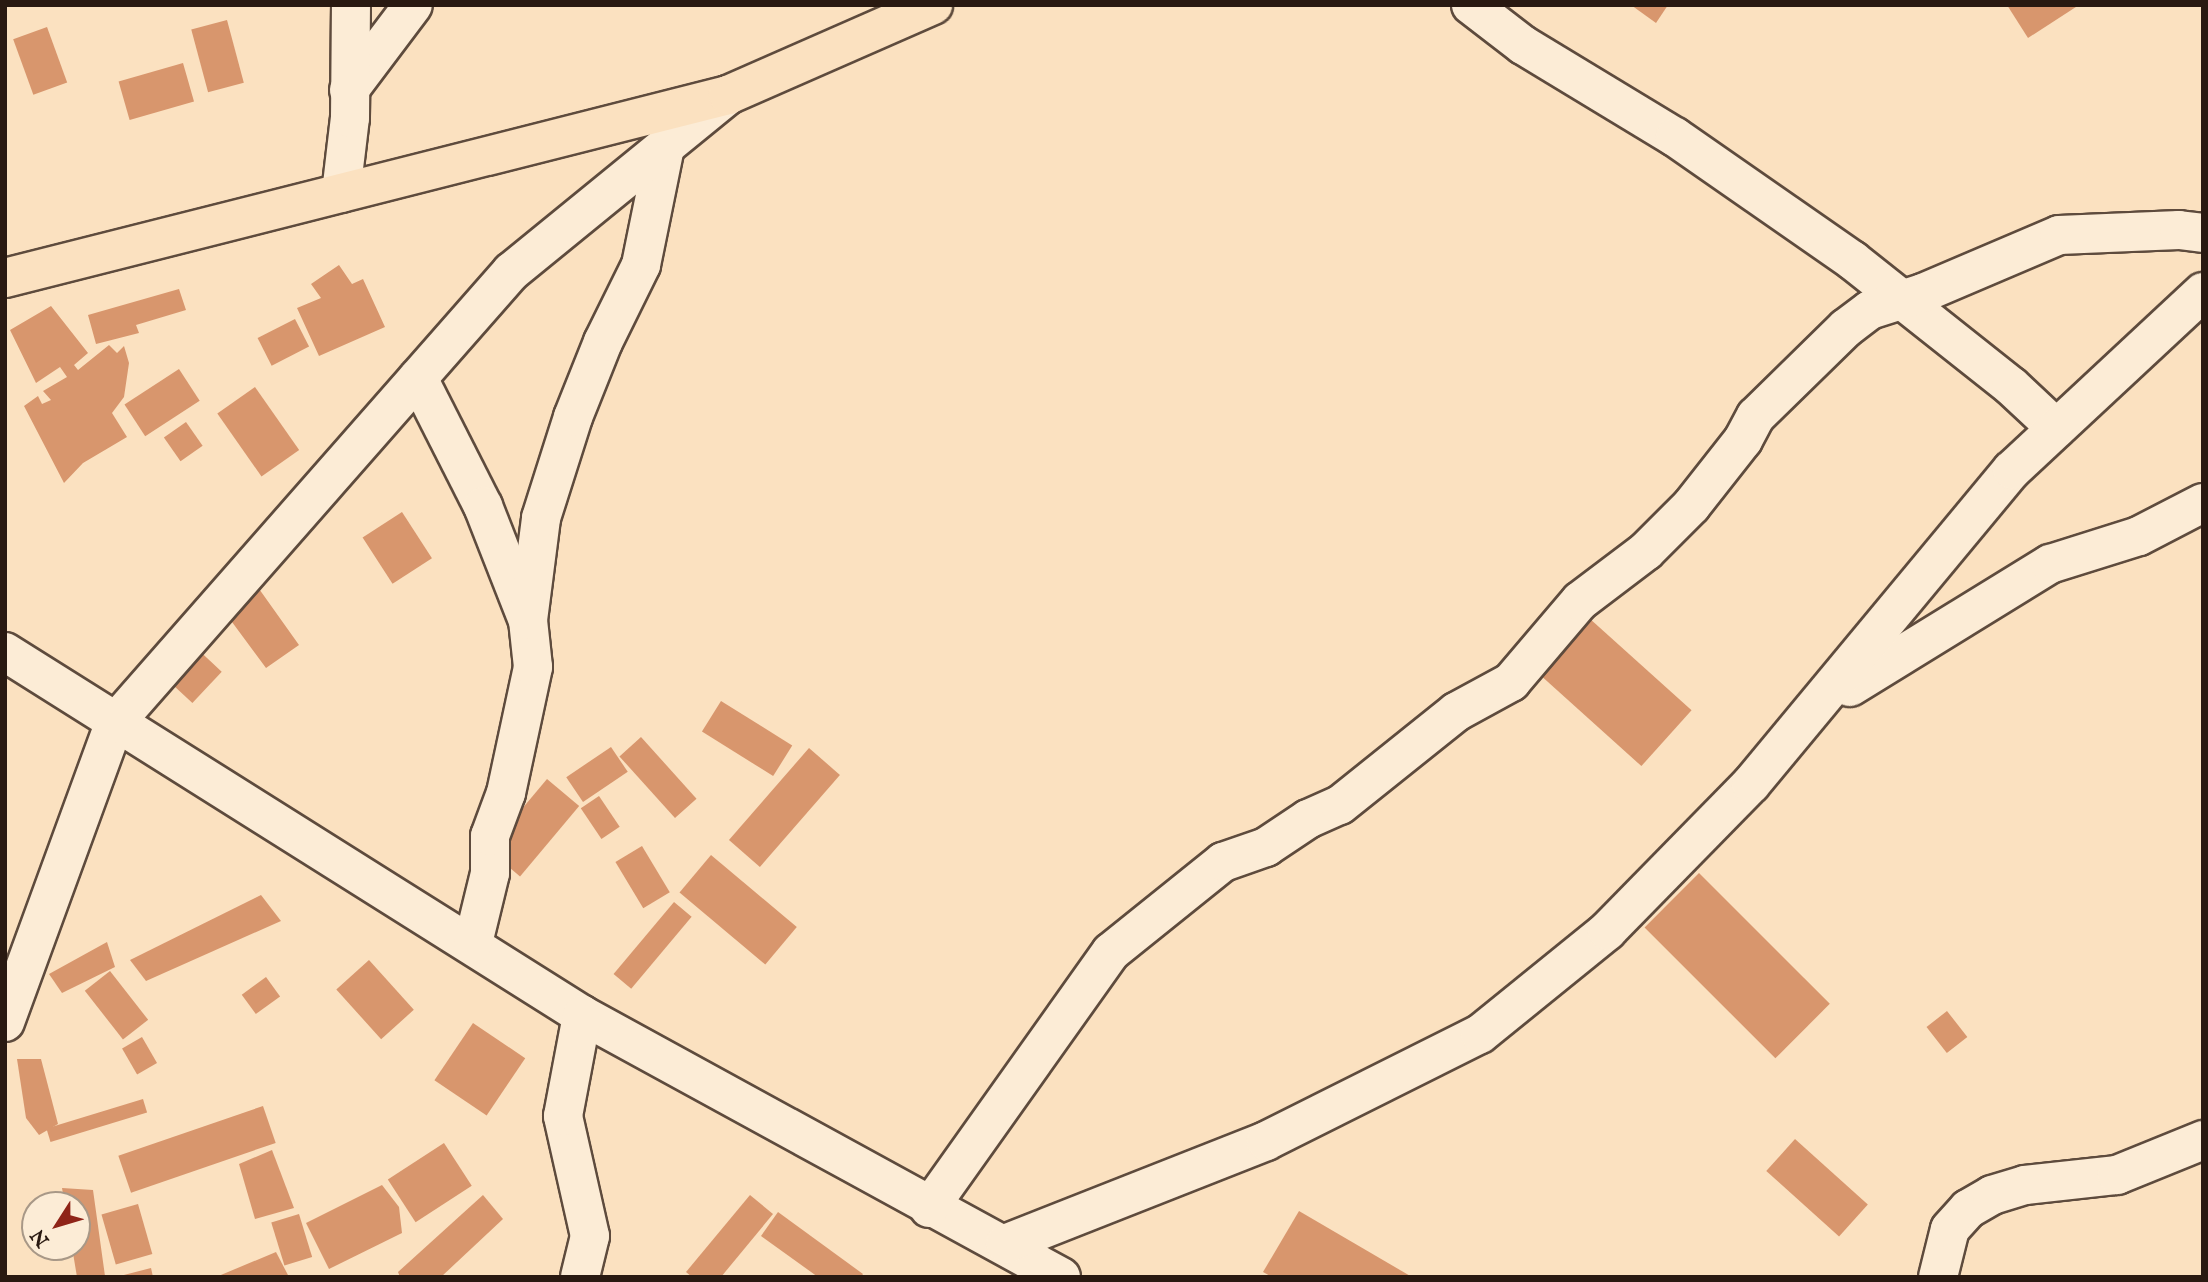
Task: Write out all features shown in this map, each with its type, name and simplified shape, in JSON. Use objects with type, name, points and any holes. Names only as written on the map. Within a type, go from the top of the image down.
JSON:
[{"type":"main road","points":[[5,278],[728,95],[933,5]]},
{"type":"street","points":[[341,193],[349,90],[351,5]]},
{"type":"street","points":[[349,90],[413,5]]},
{"type":"street","points":[[1471,5],[1523,46],[1675,137],[1899,299],[2056,428]]},
{"type":"street","points":[[5,1022],[114,724],[511,272],[587,208],[664,152],[728,95]]},
{"type":"street","points":[[473,943],[490,873],[490,836],[499,816],[533,667],[528,620],[541,518],[573,417],[603,342],[641,265],[664,152]]},
{"type":"street","points":[[929,1208],[1111,952],[1223,862],[1266,847],[1308,819],[1340,805],[1438,725],[1511,682],[1580,601],[1646,551],[1690,506],[1780,390],[1805,371],[1846,328],[1870,310],[1923,293],[2059,235],[2179,230],[2203,233]]},
{"type":"street","points":[[1005,1244],[1266,1142],[1480,1034],[1607,931],[1814,712],[2012,470],[2203,292]]},
{"type":"street","points":[[418,378],[483,506],[528,620]]},
{"type":"street","points":[[1814,712],[2050,564],[2139,536],[2203,503]]},
{"type":"street","points":[[5,652],[114,724],[473,943],[582,1015],[929,1208],[1005,1244],[1061,1277]]},
{"type":"street","points":[[580,1277],[590,1236],[563,1116],[582,1015]]},
{"type":"street","points":[[1938,1277],[1950,1229],[1968,1209],[1992,1195],[2025,1185],[2072,1183],[2117,1175],[2203,1140]]},
{"type":"building","points":[[1631,5],[1668,5],[1656,23]]},
{"type":"building","points":[[2007,5],[2079,5],[2028,38]]},
{"type":"building","points":[[227,20],[244,83],[208,92],[191,30]]},
{"type":"building","points":[[47,27],[67,82],[33,95],[13,39]]},
{"type":"building","points":[[183,63],[194,101],[130,120],[119,81]]},
{"type":"building","points":[[339,265],[352,284],[363,279],[385,327],[319,356],[297,308],[321,298],[311,284]]},
{"type":"building","points":[[179,289],[186,310],[136,325],[139,333],[96,344],[88,315]]},
{"type":"building","points":[[51,306],[88,353],[74,365],[78,370],[109,345],[117,353],[124,346],[129,363],[124,397],[112,413],[127,437],[83,463],[64,483],[24,406],[38,396],[42,404],[51,400],[43,391],[67,377],[60,367],[36,383],[10,330]]},
{"type":"building","points":[[295,319],[309,347],[272,366],[258,338]]},
{"type":"building","points":[[179,369],[200,401],[145,436],[124,404]]},
{"type":"building","points":[[255,387],[299,450],[261,476],[217,413]]},
{"type":"building","points":[[186,422],[203,446],[181,461],[164,437]]},
{"type":"building","points":[[402,512],[432,558],[393,584],[363,538]]},
{"type":"building","points":[[257,586],[299,645],[266,668],[232,622],[219,630]]},
{"type":"building","points":[[1589,618],[1692,710],[1641,766],[1539,674]]},
{"type":"building","points":[[191,643],[222,672],[192,703],[162,674]]},
{"type":"building","points":[[721,701],[792,746],[773,776],[702,732]]},
{"type":"building","points":[[641,737],[697,799],[675,818],[619,756]]},
{"type":"building","points":[[611,747],[628,772],[583,802],[566,777]]},
{"type":"building","points":[[809,748],[840,775],[760,867],[729,840]]},
{"type":"building","points":[[547,779],[579,806],[520,876],[488,849]]},
{"type":"building","points":[[599,796],[620,827],[601,839],[581,808]]},
{"type":"building","points":[[642,846],[670,892],[643,908],[615,862]]},
{"type":"building","points":[[711,855],[797,927],[765,965],[680,893]]},
{"type":"building","points":[[1699,873],[1830,1004],[1775,1058],[1645,927]]},
{"type":"building","points":[[261,895],[281,921],[146,981],[130,960]]},
{"type":"building","points":[[674,902],[692,917],[631,989],[614,974]]},
{"type":"building","points":[[107,942],[115,967],[62,993],[49,974]]},
{"type":"building","points":[[369,960],[414,1010],[381,1039],[336,989]]},
{"type":"building","points":[[110,971],[148,1020],[123,1040],[85,991]]},
{"type":"building","points":[[266,977],[280,996],[256,1014],[242,995]]},
{"type":"building","points":[[1947,1011],[1967,1037],[1947,1053],[1927,1027]]},
{"type":"building","points":[[473,1023],[525,1058],[487,1115],[434,1080]]},
{"type":"building","points":[[142,1037],[157,1063],[137,1074],[122,1048]]},
{"type":"building","points":[[17,1059],[41,1059],[58,1124],[39,1135],[26,1118]]},
{"type":"building","points":[[143,1099],[147,1112],[51,1142],[46,1129]]},
{"type":"building","points":[[263,1106],[276,1143],[131,1193],[118,1156]]},
{"type":"building","points":[[1795,1139],[1868,1205],[1839,1237],[1766,1171]]},
{"type":"building","points":[[444,1143],[472,1186],[416,1222],[388,1179]]},
{"type":"building","points":[[272,1150],[294,1208],[255,1219],[239,1164]]},
{"type":"building","points":[[382,1185],[399,1207],[402,1233],[329,1269],[306,1223]]},
{"type":"building","points":[[62,1188],[93,1190],[105,1276],[77,1277],[74,1261],[91,1261],[91,1191],[63,1191]]},
{"type":"building","points":[[483,1195],[503,1219],[441,1277],[400,1277],[398,1272]]},
{"type":"building","points":[[750,1195],[773,1214],[721,1277],[692,1277],[686,1272]]},
{"type":"building","points":[[138,1204],[152,1254],[116,1264],[101,1214]]},
{"type":"building","points":[[1299,1211],[1412,1277],[1272,1277],[1263,1272]]},
{"type":"building","points":[[778,1212],[863,1274],[861,1277],[818,1277],[761,1236]]},
{"type":"building","points":[[299,1214],[312,1257],[284,1266],[271,1222]]},
{"type":"building","points":[[276,1252],[289,1277],[216,1277]]},
{"type":"building","points":[[151,1268],[153,1277],[120,1277],[120,1276]]}]
